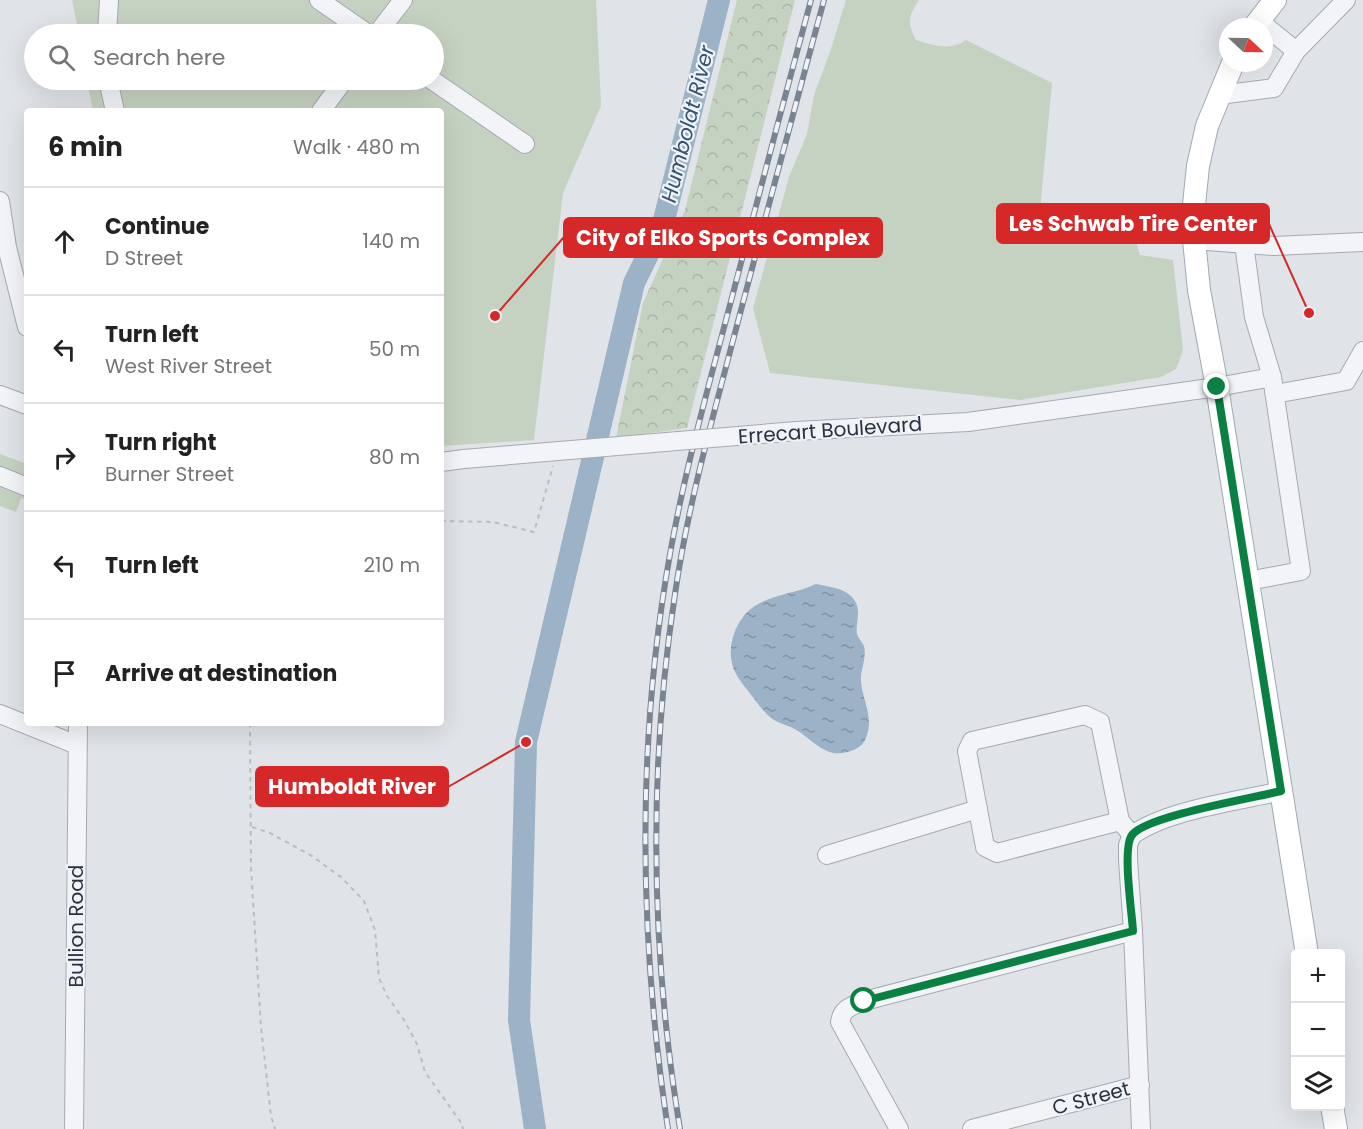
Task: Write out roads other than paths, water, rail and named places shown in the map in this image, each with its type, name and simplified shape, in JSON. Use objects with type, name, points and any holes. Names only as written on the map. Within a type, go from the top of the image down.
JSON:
[{"type":"main road","points":[[1261,18],[1275,0]]},
{"type":"main road","points":[[1229,72],[1207,126],[1198,166],[1193,214],[1194,240],[1199,290],[1217,387],[1306,949]]},
{"type":"main road","points":[[1333,1111],[1336,1129]]},
{"type":"street","points":[[108,24],[109,0]]},
{"type":"street","points":[[319,0],[354,24]]},
{"type":"street","points":[[385,24],[403,0]]},
{"type":"street","points":[[1219,95],[1274,88],[1296,51],[1346,0]]},
{"type":"street","points":[[1273,35],[1296,51]]},
{"type":"street","points":[[444,88],[525,144]]},
{"type":"street","points":[[110,90],[114,108]]},
{"type":"street","points":[[323,108],[337,90]]},
{"type":"street","points":[[0,201],[7,247],[24,315]]},
{"type":"street","points":[[1194,240],[1274,246],[1363,242]]},
{"type":"street","points":[[1244,244],[1254,316],[1274,386],[1301,571],[1248,581]]},
{"type":"street","name":"Errecart Boulevard","points":[[444,462],[796,431],[968,422],[1217,387],[1346,381],[1363,351]]},
{"type":"street","points":[[0,395],[24,404]]},
{"type":"street","points":[[0,476],[24,486]]},
{"type":"street","points":[[0,714],[24,724]]},
{"type":"street","points":[[1141,1129],[1128,845],[1126,828],[1100,722],[1085,715],[972,741],[967,751],[985,847],[997,854],[1126,828],[1147,824],[1281,791]]},
{"type":"street","points":[[30,726],[77,745]]},
{"type":"street","name":"Bullion Road","points":[[74,1129],[78,726]]},
{"type":"street","points":[[827,855],[978,809]]},
{"type":"street","points":[[899,1129],[840,1022],[841,1014],[849,1007],[864,1001],[1133,931]]},
{"type":"street","name":"C Street","points":[[972,1129],[1140,1085]]},
{"type":"water","points":[[816,584],[839,589],[853,598],[858,611],[857,634],[864,646],[861,682],[869,718],[868,732],[859,747],[842,753],[824,750],[795,729],[771,718],[740,680],[734,670],[731,657],[733,635],[750,609],[767,600]]},
{"type":"waterway","name":"Humboldt River","points":[[535,1129],[519,1020],[526,742],[634,283],[663,224],[719,0]]},
{"type":"railway","points":[[668,1129],[651,985],[645,841],[651,698],[659,626],[670,554],[690,459],[811,0]]},
{"type":"railway","points":[[680,1129],[663,996],[656,861],[660,727],[666,661],[680,560],[702,461],[824,0]]},
{"type":"place","name":"Les Schwab Tire Center","points":[[1309,313]]},
{"type":"place","name":"City of Elko Sports Complex","points":[[495,316]]},
{"type":"place","name":"Humboldt River","points":[[526,742]]}]
